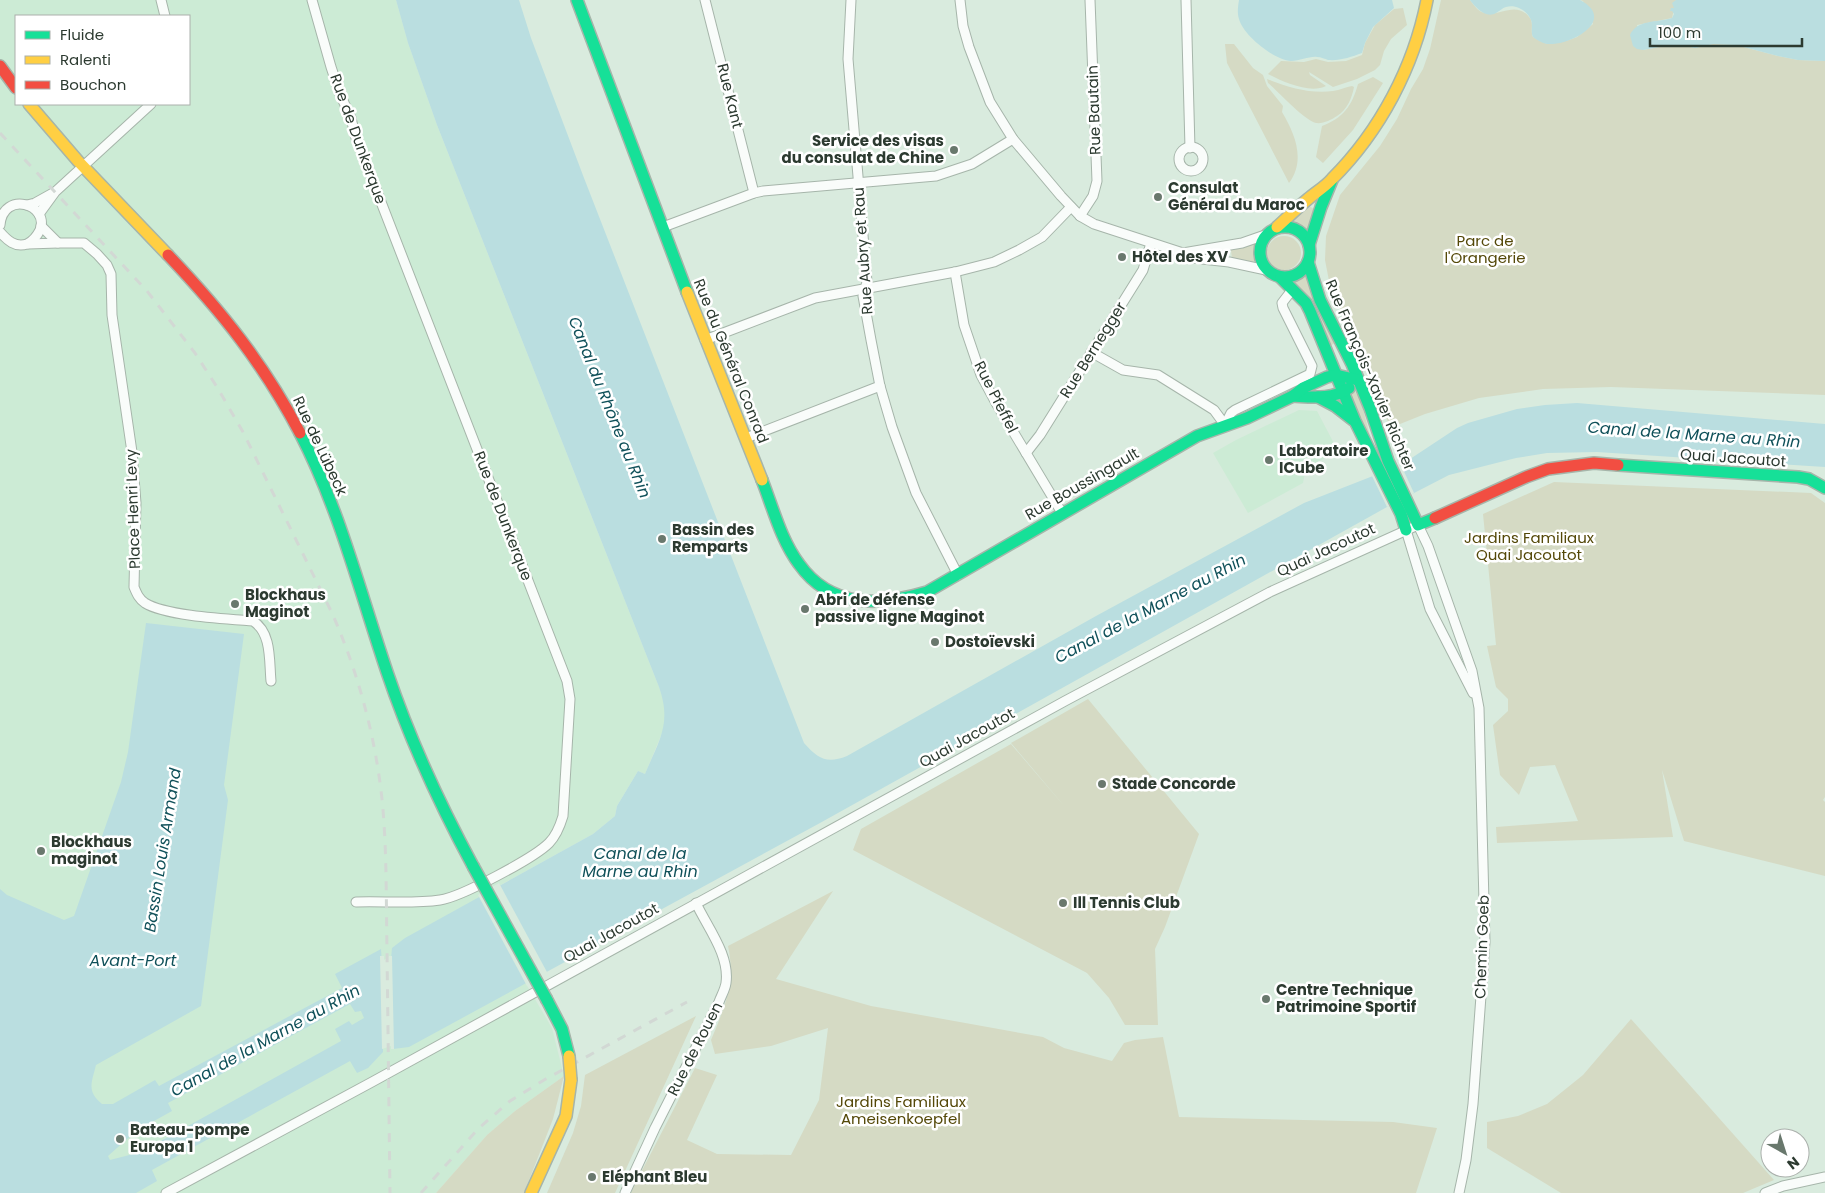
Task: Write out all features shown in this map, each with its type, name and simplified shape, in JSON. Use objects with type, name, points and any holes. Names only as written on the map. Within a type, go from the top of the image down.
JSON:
[{"type":"main road","name":"Rue du Général Conrad","points":[[577,0],[705,340],[793,556],[805,573],[820,587],[847,599],[883,602],[907,598],[928,592],[958,575]]},
{"type":"main road","points":[[1277,227],[1292,227],[1304,235],[1309,245],[1308,262],[1302,271],[1292,277],[1281,278],[1274,276],[1266,270],[1259,258],[1260,245],[1265,235],[1277,227],[1333,178],[1371,132],[1395,93],[1413,52],[1425,16],[1427,0]]},
{"type":"main road","points":[[0,66],[15,87]]},
{"type":"main road","name":"Rue de Lübeck","points":[[31,105],[82,166],[212,304],[264,371],[282,400],[322,479],[400,711],[422,766],[473,866],[562,1029],[569,1056],[571,1080],[566,1116],[531,1193]]},
{"type":"main road","points":[[1309,245],[1320,207],[1333,178]]},
{"type":"main road","name":"Rue François-Xavier Richter","points":[[1308,262],[1320,300],[1358,380],[1383,463],[1406,512],[1418,525]]},
{"type":"main road","name":"Rue François-Xavier Richter","points":[[1281,278],[1306,304],[1310,311],[1355,422],[1383,463]]},
{"type":"main road","points":[[1336,375],[1358,380]]},
{"type":"main road","name":"Rue Boussingault","points":[[958,575],[1183,443],[1206,432],[1247,418],[1293,396],[1303,388],[1336,375]]},
{"type":"main road","points":[[1344,393],[1358,380]]},
{"type":"main road","name":"Rue Boussingault","points":[[1293,396],[1336,396],[1344,393]]},
{"type":"main road","name":"Rue Boussingault","points":[[1316,396],[1335,406],[1355,422]]},
{"type":"main road","name":"Quai Jacoutot","points":[[1418,525],[1526,477],[1548,469],[1570,465],[1594,463],[1798,477],[1809,479],[1825,488]]},
{"type":"main road","name":"Rue François-Xavier Richter","points":[[1406,512],[1406,530]]},
{"type":"street","points":[[161,0],[165,15]]},
{"type":"street","name":"Rue de Dunkerque","points":[[312,0],[331,67],[351,118],[355,135],[567,681],[570,699],[563,816],[558,832],[551,841],[532,856],[455,896],[439,900],[356,902]]},
{"type":"street","name":"Rue Kant","points":[[705,0],[754,193]]},
{"type":"street","name":"Rue Aubry et Rau","points":[[851,0],[848,59],[867,282],[863,296],[880,386],[905,468],[927,517],[958,575]]},
{"type":"street","points":[[960,0],[964,26],[975,65],[990,102],[1013,139],[1071,208],[1080,216],[1094,224],[1193,258],[1229,262],[1266,270]]},
{"type":"street","name":"Rue Bautain","points":[[1080,216],[1093,196],[1097,181],[1090,0]]},
{"type":"street","points":[[1186,0],[1190,148]]},
{"type":"street","points":[[39,214],[55,192],[150,105]]},
{"type":"street","points":[[663,227],[754,193],[936,176],[972,164],[1013,139]]},
{"type":"street","points":[[27,204],[39,214],[41,226],[37,237],[28,244],[13,244],[6,240],[1,230],[2,211],[19,204],[35,203],[55,192]]},
{"type":"street","points":[[705,340],[815,298],[955,272],[994,262],[1042,237],[1071,208]]},
{"type":"street","points":[[41,226],[58,243]]},
{"type":"street","points":[[1183,253],[1242,242],[1265,235]]},
{"type":"street","name":"Place Henri Levy","points":[[28,244],[84,243],[107,265],[111,274],[113,283],[112,315],[132,452],[136,503],[134,587],[138,597],[146,603],[165,610],[254,621],[261,626],[266,636],[271,681]]},
{"type":"street","name":"Rue Bernegger","points":[[1026,453],[1040,435],[1143,270],[1151,243]]},
{"type":"street","name":"Rue Pfeffel","points":[[955,272],[964,325],[981,375],[1062,513]]},
{"type":"street","name":"Rue Boussingault","points":[[1225,425],[1231,413],[1235,410],[1310,374],[1312,366],[1283,308],[1282,303],[1292,290]]},
{"type":"street","points":[[1091,352],[1123,370],[1158,375],[1214,410],[1225,425]]},
{"type":"street","points":[[746,438],[880,386]]},
{"type":"street","name":"Quai Jacoutot","points":[[166,1193],[372,1082],[1056,706],[1270,592],[1418,525]]},
{"type":"street","name":"Chemin Goeb","points":[[1418,525],[1428,546],[1472,671],[1479,726],[1485,942],[1472,1104],[1466,1160],[1459,1193]]},
{"type":"street","name":"Chemin Goeb","points":[[1406,530],[1430,609],[1477,700]]},
{"type":"street","name":"Rue de Rouen","points":[[625,1193],[655,1128],[719,1002],[726,983],[724,962],[696,904]]},
{"type":"street","points":[[1765,1193],[1783,1186],[1825,1176]]},
{"type":"shaded area","points":[[0,0],[396,0],[408,43],[437,125],[665,703],[665,726],[645,774],[638,771],[617,806],[615,816],[593,834],[479,897],[552,1028],[564,1076],[515,1111],[487,1135],[436,1193],[0,1193]]},
{"type":"shaded area","name":"Laboratoire ICube","points":[[1299,410],[1317,411],[1338,451],[1306,468],[1303,483],[1248,513],[1213,453]]},
{"type":"green space","name":"Parc de l'Orangerie","points":[[1441,0],[1470,0],[1478,10],[1491,14],[1519,10],[1530,18],[1533,37],[1547,44],[1577,37],[1593,24],[1583,1],[1580,0],[1676,0],[1672,18],[1637,25],[1643,50],[1659,47],[1686,46],[1695,48],[1713,44],[1736,45],[1798,60],[1825,61],[1825,395],[1611,387],[1543,389],[1479,398],[1425,414],[1390,428],[1379,396],[1330,286],[1325,260],[1326,236],[1340,195],[1380,146],[1397,119],[1423,69],[1430,49]]},
{"type":"green space","points":[[1403,8],[1407,25],[1391,39],[1384,51],[1380,65],[1375,70],[1357,79],[1333,87],[1309,72],[1310,75],[1326,86],[1312,89],[1289,83],[1268,74],[1281,61],[1304,62],[1316,59],[1328,62],[1346,61],[1362,55],[1365,43],[1375,25],[1394,9]]},
{"type":"green space","points":[[1225,44],[1234,44],[1253,68],[1263,75],[1267,86],[1283,106],[1282,112],[1291,129],[1298,156],[1294,174],[1289,183],[1227,63]]},
{"type":"green space","points":[[1373,77],[1383,83],[1353,130],[1323,163],[1316,157],[1322,126],[1336,119],[1346,110],[1353,99],[1358,84]]},
{"type":"green space","points":[[1267,79],[1291,87],[1316,92],[1354,87],[1348,103],[1341,113],[1327,121],[1316,123],[1298,111],[1268,83]]},
{"type":"green space","points":[[1309,206],[1314,209],[1307,231],[1291,222]]},
{"type":"green space","points":[[1284,236],[1296,241],[1301,253],[1296,265],[1284,270],[1272,265],[1267,253],[1272,241]]},
{"type":"green space","points":[[1255,242],[1254,263],[1232,259],[1231,250]]},
{"type":"green space","points":[[1306,276],[1315,303],[1335,343],[1330,346],[1292,284]]},
{"type":"green space","points":[[1354,390],[1361,401],[1370,436],[1364,429],[1350,394]]},
{"type":"green space","name":"Jardins Familiaux Quai Jacoutot","points":[[1554,482],[1811,493],[1825,503],[1825,797],[1823,800],[1825,802],[1825,876],[1684,841],[1662,770],[1673,837],[1497,843],[1496,827],[1578,821],[1555,765],[1530,767],[1519,795],[1500,775],[1493,725],[1508,711],[1508,699],[1496,687],[1487,646],[1496,645],[1483,514]]},
{"type":"green space","name":"Ill Tennis Club","points":[[1088,699],[1199,834],[1155,949],[1158,1025],[1125,1025],[1109,998],[1087,973],[853,850],[861,829],[1011,744],[1065,807],[1011,743]]},
{"type":"green space","name":"Jardins Familiaux Ameisenkoepfel","points":[[833,891],[776,979],[871,1006],[1043,1037],[1064,1048],[1112,1061],[1124,1043],[1163,1037],[1179,1117],[1393,1122],[1437,1128],[1416,1193],[631,1193],[695,1068],[717,1075],[687,1140],[717,1154],[791,1155],[819,1100],[828,1028],[771,1046],[715,1054],[711,1040],[725,1005],[730,983],[731,972],[728,946]]},
{"type":"green space","points":[[696,1016],[615,1193],[547,1193],[573,1133],[581,1106],[585,1075]]},
{"type":"green space","points":[[1631,1019],[1760,1164],[1760,1178],[1772,1178],[1774,1180],[1743,1193],[1561,1193],[1487,1148],[1487,1122],[1518,1116],[1547,1104],[1583,1075]]},
{"type":"green space","points":[[564,1076],[553,1119],[524,1193],[436,1193],[487,1135],[515,1111]]},
{"type":"water","points":[[396,0],[519,0],[531,38],[584,178],[804,743],[823,759],[834,760],[847,756],[1096,616],[1304,503],[1401,465],[1457,428],[1468,423],[1517,409],[1577,403],[1825,424],[1825,467],[1597,452],[1547,453],[1516,458],[1449,475],[1387,507],[820,823],[409,1047],[393,1049],[393,1043],[383,1047],[383,1052],[368,1068],[357,1073],[350,1061],[152,1170],[157,1181],[136,1193],[0,1193],[0,889],[7,895],[64,920],[74,916],[121,782],[128,752],[146,623],[244,634],[224,785],[228,800],[201,1006],[96,1065],[91,1086],[94,1095],[102,1104],[113,1104],[155,1080],[159,1086],[342,988],[335,974],[381,949],[382,964],[391,959],[392,948],[405,938],[593,834],[615,816],[617,806],[638,771],[645,774],[659,741],[664,722],[664,711],[659,687],[437,125],[408,43]],"holes":[[[350,1004],[355,1012],[361,1011],[364,1018],[352,1025],[349,1021],[335,1029],[341,1041],[141,1152],[110,1160],[108,1156],[136,1131],[172,1111],[168,1103]]]},
{"type":"water","points":[[1239,0],[1392,0],[1394,8],[1373,27],[1362,53],[1337,60],[1314,57],[1291,61],[1284,60],[1260,46],[1246,32],[1238,17]]},
{"type":"water","points":[[1470,0],[1580,0],[1590,8],[1594,16],[1592,23],[1578,36],[1557,44],[1547,44],[1533,37],[1531,20],[1526,12],[1520,8],[1509,6],[1496,13],[1488,14],[1478,9]]},
{"type":"water","points":[[1676,0],[1825,0],[1825,61],[1798,60],[1736,45],[1713,44],[1695,48],[1686,46],[1659,47],[1643,50],[1633,46],[1630,35],[1633,30],[1637,26],[1648,22],[1672,18],[1674,14],[1670,11],[1671,8],[1674,8],[1672,3]]},
{"type":"pier","points":[[1401,465],[1414,493],[1387,507],[1372,476]]},
{"type":"pier","points":[[499,883],[548,974],[527,986],[478,895]]},
{"type":"pier","points":[[380,956],[384,956],[384,960],[392,956],[394,1049],[391,1049],[391,1046],[382,1049]]},
{"type":"railway","points":[[0,133],[147,291],[195,353],[243,432],[332,613],[350,658],[364,704],[375,751],[384,818],[390,1193]]},
{"type":"railway","points":[[421,1193],[478,1129],[510,1101],[544,1080],[687,1002]]},
{"type":"traffic: fast","points":[[577,0],[687,292]]},
{"type":"traffic: fast","points":[[1309,245],[1332,180]]},
{"type":"traffic: fast","points":[[1290,227],[1303,234],[1309,242],[1310,252],[1309,262],[1303,270],[1295,276],[1280,277],[1267,270],[1261,262],[1260,247],[1267,234],[1275,228],[1290,227]]},
{"type":"traffic: fast","points":[[1308,262],[1320,300],[1352,364],[1370,408],[1388,461],[1418,525],[1435,518]]},
{"type":"traffic: fast","points":[[1281,278],[1306,303],[1310,311],[1355,421],[1401,514],[1406,530]]},
{"type":"traffic: fast","points":[[762,480],[787,545],[799,564],[812,579],[826,589],[841,596],[857,600],[892,600],[927,592],[1197,436],[1247,418],[1327,377],[1336,375],[1358,380]]},
{"type":"traffic: fast","points":[[1293,396],[1329,396],[1349,388]]},
{"type":"traffic: fast","points":[[1318,397],[1335,406],[1353,420]]},
{"type":"traffic: fast","points":[[300,433],[338,520],[405,722],[448,819],[473,866]]},
{"type":"traffic: fast","points":[[1618,465],[1798,477],[1809,479],[1825,488]]},
{"type":"traffic: fast","points":[[473,866],[547,1000]]},
{"type":"traffic: fast","points":[[547,1000],[562,1029],[569,1056]]},
{"type":"traffic: slow","points":[[1277,227],[1329,182],[1349,160],[1380,119],[1404,73],[1421,25],[1427,0]]},
{"type":"traffic: slow","points":[[30,105],[78,161],[168,255]]},
{"type":"traffic: slow","points":[[687,292],[762,480]]},
{"type":"traffic: slow","points":[[569,1056],[571,1080]]},
{"type":"traffic: slow","points":[[531,1193],[566,1116],[571,1080]]},
{"type":"traffic: jam","points":[[0,66],[15,87]]},
{"type":"traffic: jam","points":[[168,255],[206,297],[240,339],[271,384],[300,433]]},
{"type":"traffic: jam","points":[[1435,518],[1548,469],[1594,463],[1618,465]]},
{"type":"place","name":"Service des visas du consulat de Chine","points":[[954,150]]},
{"type":"place","name":"Consulat Général du Maroc","points":[[1158,197]]},
{"type":"place","name":"Hôtel des XV","points":[[1122,257]]},
{"type":"place","name":"Laboratoire ICube","points":[[1269,460]]},
{"type":"place","name":"Bassin des Remparts","points":[[662,539]]},
{"type":"place","name":"Blockhaus Maginot","points":[[235,604]]},
{"type":"place","name":"Abri de défense passive ligne Maginot","points":[[805,609]]},
{"type":"place","name":"Dostoïevski","points":[[935,642]]},
{"type":"place","name":"Stade Concorde","points":[[1102,784]]},
{"type":"place","name":"Blockhaus maginot","points":[[41,851]]},
{"type":"place","name":"Ill Tennis Club","points":[[1063,903]]},
{"type":"place","name":"Centre Technique Patrimoine Sportif","points":[[1266,999]]},
{"type":"place","name":"Bateau-pompe Europa 1","points":[[120,1139]]},
{"type":"place","name":"Eléphant Bleu","points":[[592,1177]]},
{"type":"water label","name":"Canal du Rhône au Rhin","points":[[610,407]]},
{"type":"water label","name":"Canal de la Marne au Rhin","points":[[1694,434]]},
{"type":"water label","name":"Canal de la Marne au Rhin","points":[[1150,608]]},
{"type":"water label","name":"Bassin Louis Armand","points":[[162,850]]},
{"type":"water label","name":"Canal de la Marne au Rhin","points":[[640,862]]},
{"type":"water label","name":"Avant-Port","points":[[133,960]]},
{"type":"water label","name":"Canal de la Marne au Rhin","points":[[265,1040]]}]
